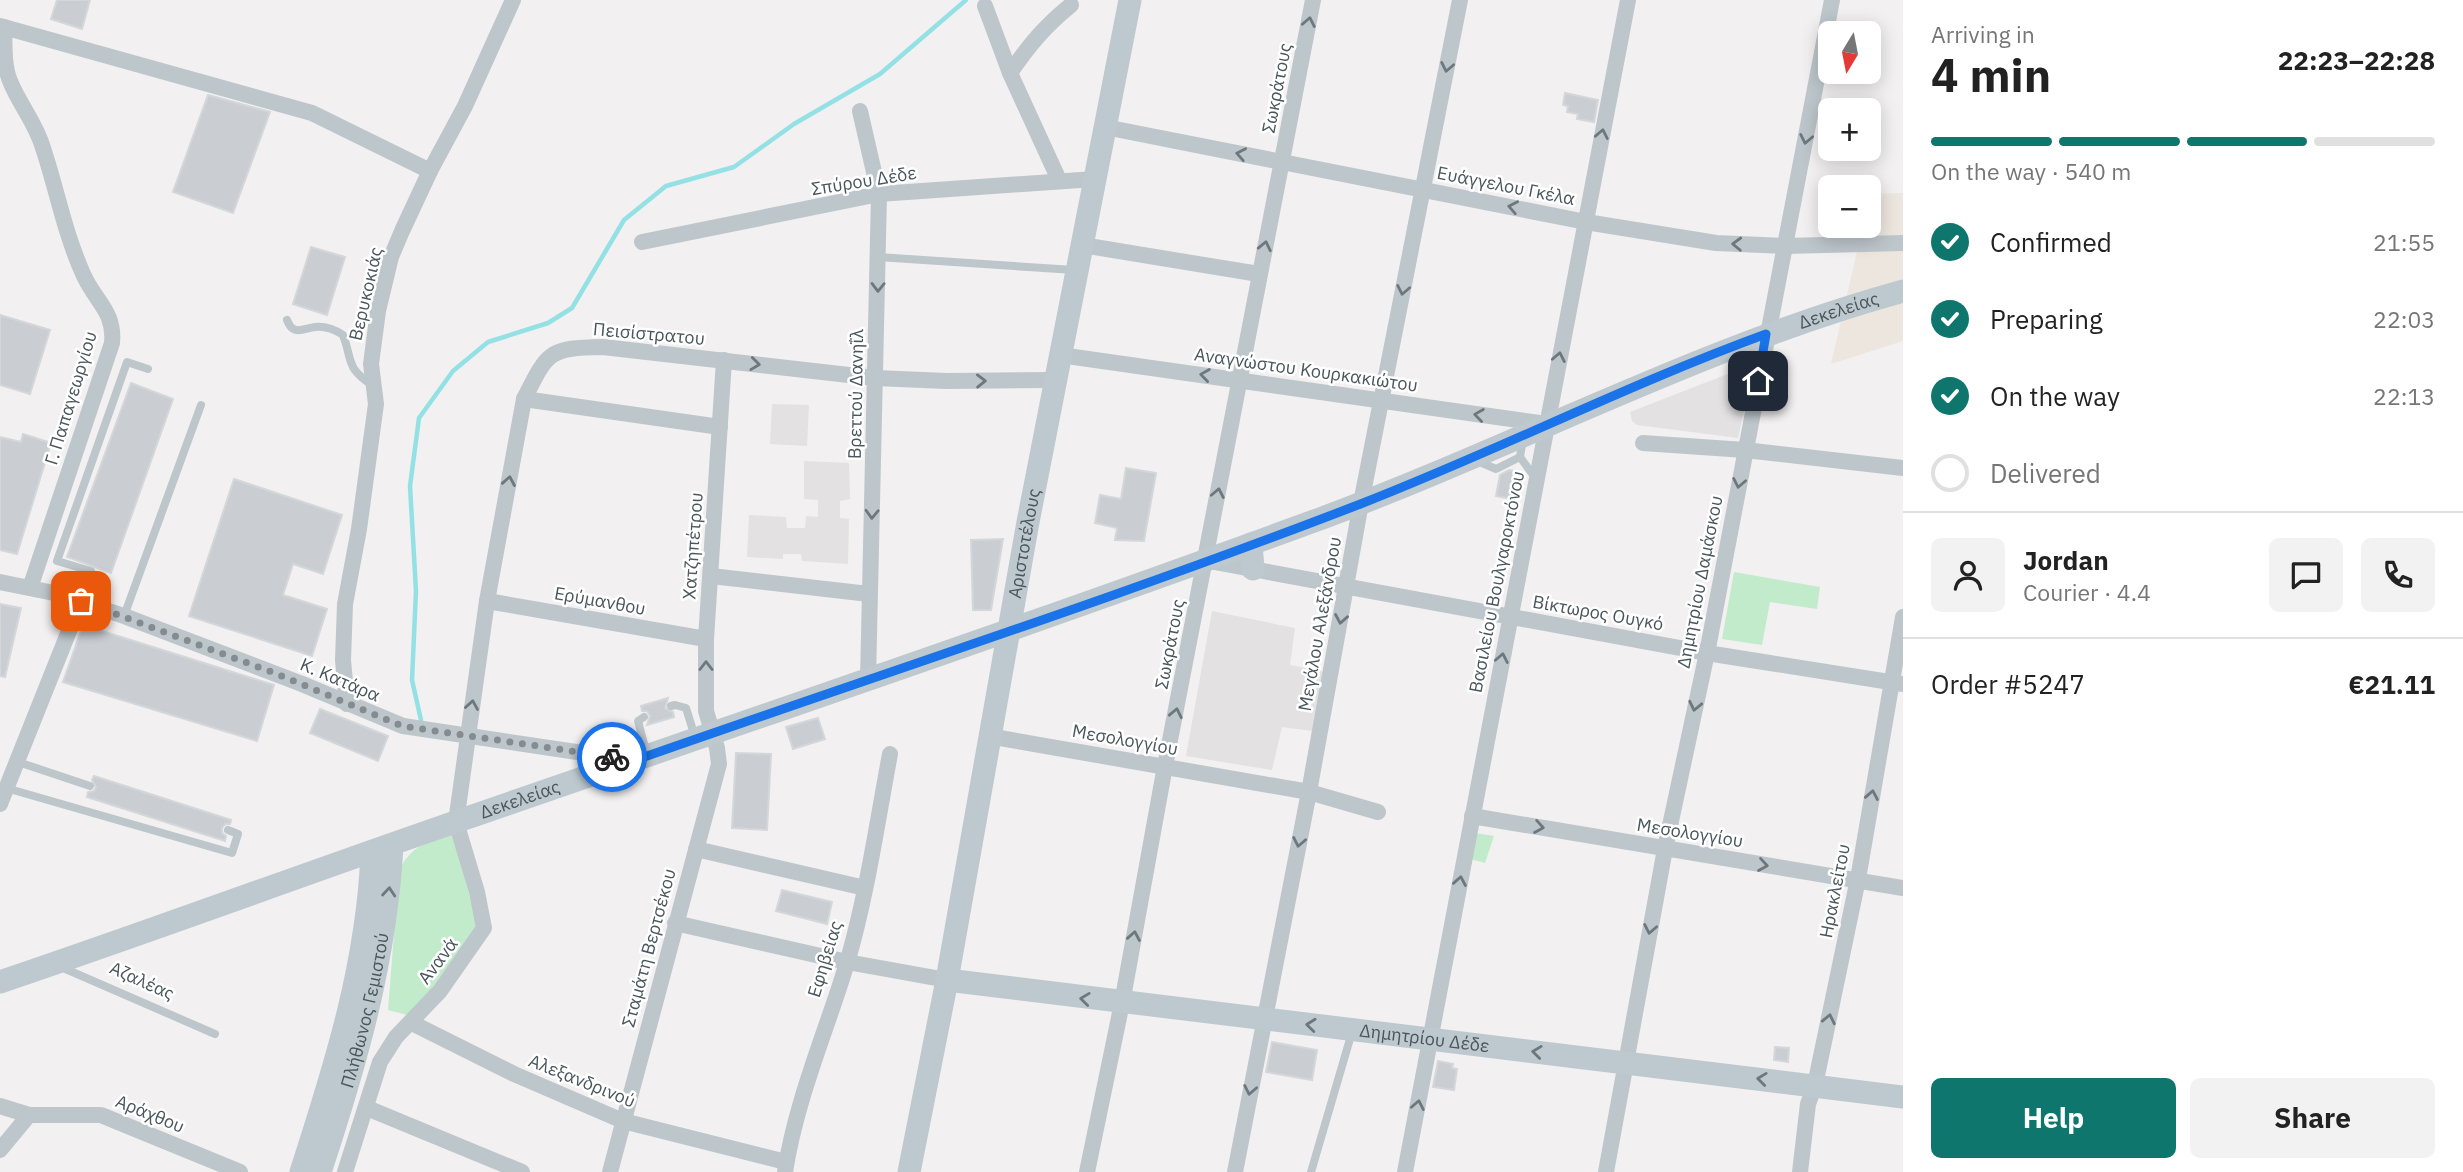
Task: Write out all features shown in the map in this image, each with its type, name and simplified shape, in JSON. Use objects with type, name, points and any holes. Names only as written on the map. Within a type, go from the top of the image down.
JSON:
[{"type":"street","name":"Βερυκοκιάς","points":[[347,704],[343,660],[345,604],[359,529],[376,404],[371,364],[378,311],[391,257],[513,0]]},
{"type":"street","name":"Αριστοτέλους","points":[[909,1172],[947,980],[988,736],[1055,380],[1130,0]]},
{"type":"street","name":"Σωκράτους","points":[[1087,1172],[1122,1003],[1313,0]]},
{"type":"street","name":"Μεγάλου Αλεξάνδρου","points":[[1235,1172],[1309,792],[1361,503],[1460,0]]},
{"type":"street","name":"Βασιλείου Βουλγαροκτόνου","points":[[1405,1172],[1628,0]]},
{"type":"street","name":"Δημητρίου Δαμάσκου","points":[[1606,1172],[1665,849],[1707,653],[1832,0]]},
{"type":"street","points":[[1010,73],[1046,25],[1072,5]]},
{"type":"street","points":[[985,6],[1010,73],[1059,180]]},
{"type":"street","points":[[2,27],[312,113],[430,171]]},
{"type":"street","name":"Γ. Παπαγεωργίου","points":[[2,27],[3,67],[43,144],[65,222],[84,276],[110,316],[113,331],[108,356],[30,588]]},
{"type":"street","name":"Βρεττού Δανηΐλ","points":[[860,111],[879,194],[868,680]]},
{"type":"street","name":"Ευάγγελου Γκέλα","points":[[1105,127],[1586,222],[1716,243],[1785,246],[1903,243]]},
{"type":"street","name":"Σπύρου Δέδε","points":[[642,242],[879,194],[1095,178]]},
{"type":"street","points":[[1082,245],[1259,274]]},
{"type":"street","name":"Δεκελείας","points":[[0,982],[1008,632],[1251,544],[1473,459],[1522,446],[1546,424],[1766,334],[1903,291]]},
{"type":"street","name":"Πεισίστρατου","points":[[456,822],[488,601],[523,399],[550,355],[565,348],[603,347],[876,379],[1055,380]]},
{"type":"street","name":"Αναγνώστου Κουρκακιώτου","points":[[1060,355],[1546,424]]},
{"type":"street","name":"Χατζηπέτρου","points":[[704,737],[706,639],[724,360]]},
{"type":"street","points":[[523,399],[720,426]]},
{"type":"street","points":[[1643,443],[1745,450],[1903,468]]},
{"type":"street","points":[[1251,544],[1253,569]]},
{"type":"street","name":"Βίκτωρος Ουγκό","points":[[1205,560],[1707,653],[1897,683]]},
{"type":"street","points":[[711,576],[869,594]]},
{"type":"street","name":"Κ. Κατάρα","points":[[0,582],[81,601],[124,616],[290,679],[402,726],[641,758]]},
{"type":"street","points":[[0,804],[81,601]]},
{"type":"street","name":"Ερύμανθου","points":[[488,601],[706,639]]},
{"type":"street","name":"Ηρακλείτου","points":[[1800,1172],[1808,1104],[1815,1085],[1897,683],[1903,617]]},
{"type":"street","name":"Μεσολογγίου","points":[[988,736],[1309,792],[1378,812]]},
{"type":"street","name":"Σταμάτη Βερτσέκου","points":[[610,1172],[719,764],[704,737]]},
{"type":"street","name":"Εφηβείας","points":[[786,1167],[814,1054],[847,962],[865,888],[890,754]]},
{"type":"street","name":"Μεσολογγίου","points":[[1472,816],[1903,888]]},
{"type":"street","name":"Ανανά","points":[[367,1108],[380,1062],[396,1037],[440,991],[484,928],[477,892],[456,822]]},
{"type":"street","name":"Πλήθωνος Γεμιστού","points":[[301,1172],[335,1067],[364,947],[371,890],[382,848]]},
{"type":"street","name":"Πλήθωνος Γεμιστού","points":[[320,1172],[357,1055],[381,950],[389,892],[382,848]]},
{"type":"street","points":[[696,849],[865,888]]},
{"type":"street","points":[[675,923],[847,962],[947,980]]},
{"type":"street","name":"Δημητρίου Δέδε","points":[[947,980],[1903,1097]]},
{"type":"street","name":"Αλεξανδρινού","points":[[412,1023],[514,1074],[622,1121],[786,1167]]},
{"type":"street","name":"Αράχθου","points":[[0,1106],[29,1115],[101,1115],[240,1172]]},
{"type":"street","points":[[367,1108],[522,1172]]},
{"type":"street","name":"Πλήθωνος Γεμιστού","points":[[345,1172],[367,1108]]},
{"type":"street","points":[[0,1150],[29,1115]]},
{"type":"lane","points":[[878,257],[1077,271]]},
{"type":"lane","points":[[287,320],[295,331],[302,332],[315,327],[331,328],[343,335],[351,366],[374,387]]},
{"type":"lane","points":[[81,601],[91,571],[57,561],[127,362],[148,369]]},
{"type":"lane","points":[[124,616],[201,405]]},
{"type":"lane","points":[[1522,446],[1536,479]]},
{"type":"lane","points":[[671,706],[686,708],[704,737]]},
{"type":"lane","points":[[641,758],[638,721],[644,717]]},
{"type":"lane","points":[[18,762],[90,786]]},
{"type":"lane","points":[[6,788],[232,853],[238,834],[228,830]]},
{"type":"lane","name":"Αζαλέας","points":[[54,964],[215,1034]]},
{"type":"lane","points":[[1311,1172],[1353,1029]]},
{"type":"shaded area","points":[[1903,193],[1903,341],[1831,364],[1860,238],[1881,238],[1881,194]]},
{"type":"shaded area","points":[[1738,370],[1745,371],[1750,383],[1738,438],[1637,425],[1632,421],[1630,412]]},
{"type":"shaded area","points":[[772,404],[809,405],[807,446],[770,444]]},
{"type":"shaded area","points":[[804,461],[849,463],[850,499],[840,501],[840,518],[849,519],[848,564],[802,561],[801,554],[783,554],[783,559],[747,557],[749,515],[786,517],[787,528],[805,528],[806,516],[818,517],[818,500],[804,499]]},
{"type":"shaded area","points":[[1212,611],[1295,628],[1290,665],[1325,672],[1313,731],[1282,727],[1272,770],[1186,756]]},
{"type":"green space","points":[[1734,572],[1820,587],[1817,609],[1770,602],[1762,645],[1722,639]]},
{"type":"green space","points":[[453,833],[478,928],[411,1016],[388,1010],[399,871],[415,850]]},
{"type":"green space","points":[[1475,833],[1494,836],[1485,863],[1471,859]]},
{"type":"building","points":[[57,0],[90,0],[82,29],[51,19]]},
{"type":"building","points":[[1565,93],[1598,100],[1594,122],[1577,119],[1578,114],[1567,112],[1568,106],[1563,105]]},
{"type":"building","points":[[208,95],[270,112],[233,213],[173,192]]},
{"type":"building","points":[[311,247],[345,257],[327,315],[293,304]]},
{"type":"building","points":[[0,315],[50,330],[30,394],[0,385]]},
{"type":"building","points":[[131,383],[173,399],[111,573],[67,557]]},
{"type":"building","points":[[23,434],[51,443],[17,554],[0,550],[0,437],[21,442]]},
{"type":"building","points":[[1126,468],[1156,473],[1144,541],[1115,540],[1117,528],[1095,523],[1100,495],[1121,499]]},
{"type":"building","points":[[1509,470],[1517,471],[1512,499],[1496,496],[1500,475]]},
{"type":"building","points":[[234,479],[342,515],[323,574],[293,564],[283,595],[327,609],[312,656],[189,616]]},
{"type":"building","points":[[1003,539],[991,610],[973,610],[971,540]]},
{"type":"building","points":[[0,604],[21,608],[5,677],[0,676]]},
{"type":"building","points":[[83,625],[274,685],[257,741],[63,682]]},
{"type":"building","points":[[668,698],[665,708],[673,712],[674,717],[647,725],[650,716],[647,711],[642,711],[641,706]]},
{"type":"building","points":[[320,709],[388,736],[378,761],[310,733]]},
{"type":"building","points":[[818,718],[825,739],[793,749],[786,727]]},
{"type":"building","points":[[736,753],[771,754],[767,830],[732,828]]},
{"type":"building","points":[[94,776],[231,820],[230,824],[225,824],[222,828],[225,841],[87,797],[88,792],[94,791],[96,787],[92,780]]},
{"type":"building","points":[[782,890],[832,902],[827,924],[776,911]]},
{"type":"building","points":[[1272,1042],[1317,1050],[1312,1080],[1266,1072]]},
{"type":"building","points":[[1775,1047],[1789,1048],[1788,1062],[1774,1060]]},
{"type":"building","points":[[1438,1061],[1453,1064],[1452,1068],[1457,1069],[1454,1090],[1433,1087]]},
{"type":"waterway","points":[[421,720],[412,680],[416,591],[410,486],[419,418],[453,371],[488,342],[548,323],[572,308],[624,220],[666,186],[734,167],[794,124],[880,74],[966,0]]},
{"type":"way so far","points":[[81,601],[321,691],[402,726],[612,757]]},
{"type":"route","points":[[612,757],[636,760],[1016,629],[1251,544],[1473,459],[1546,424],[1766,334],[1758,381]]}]
